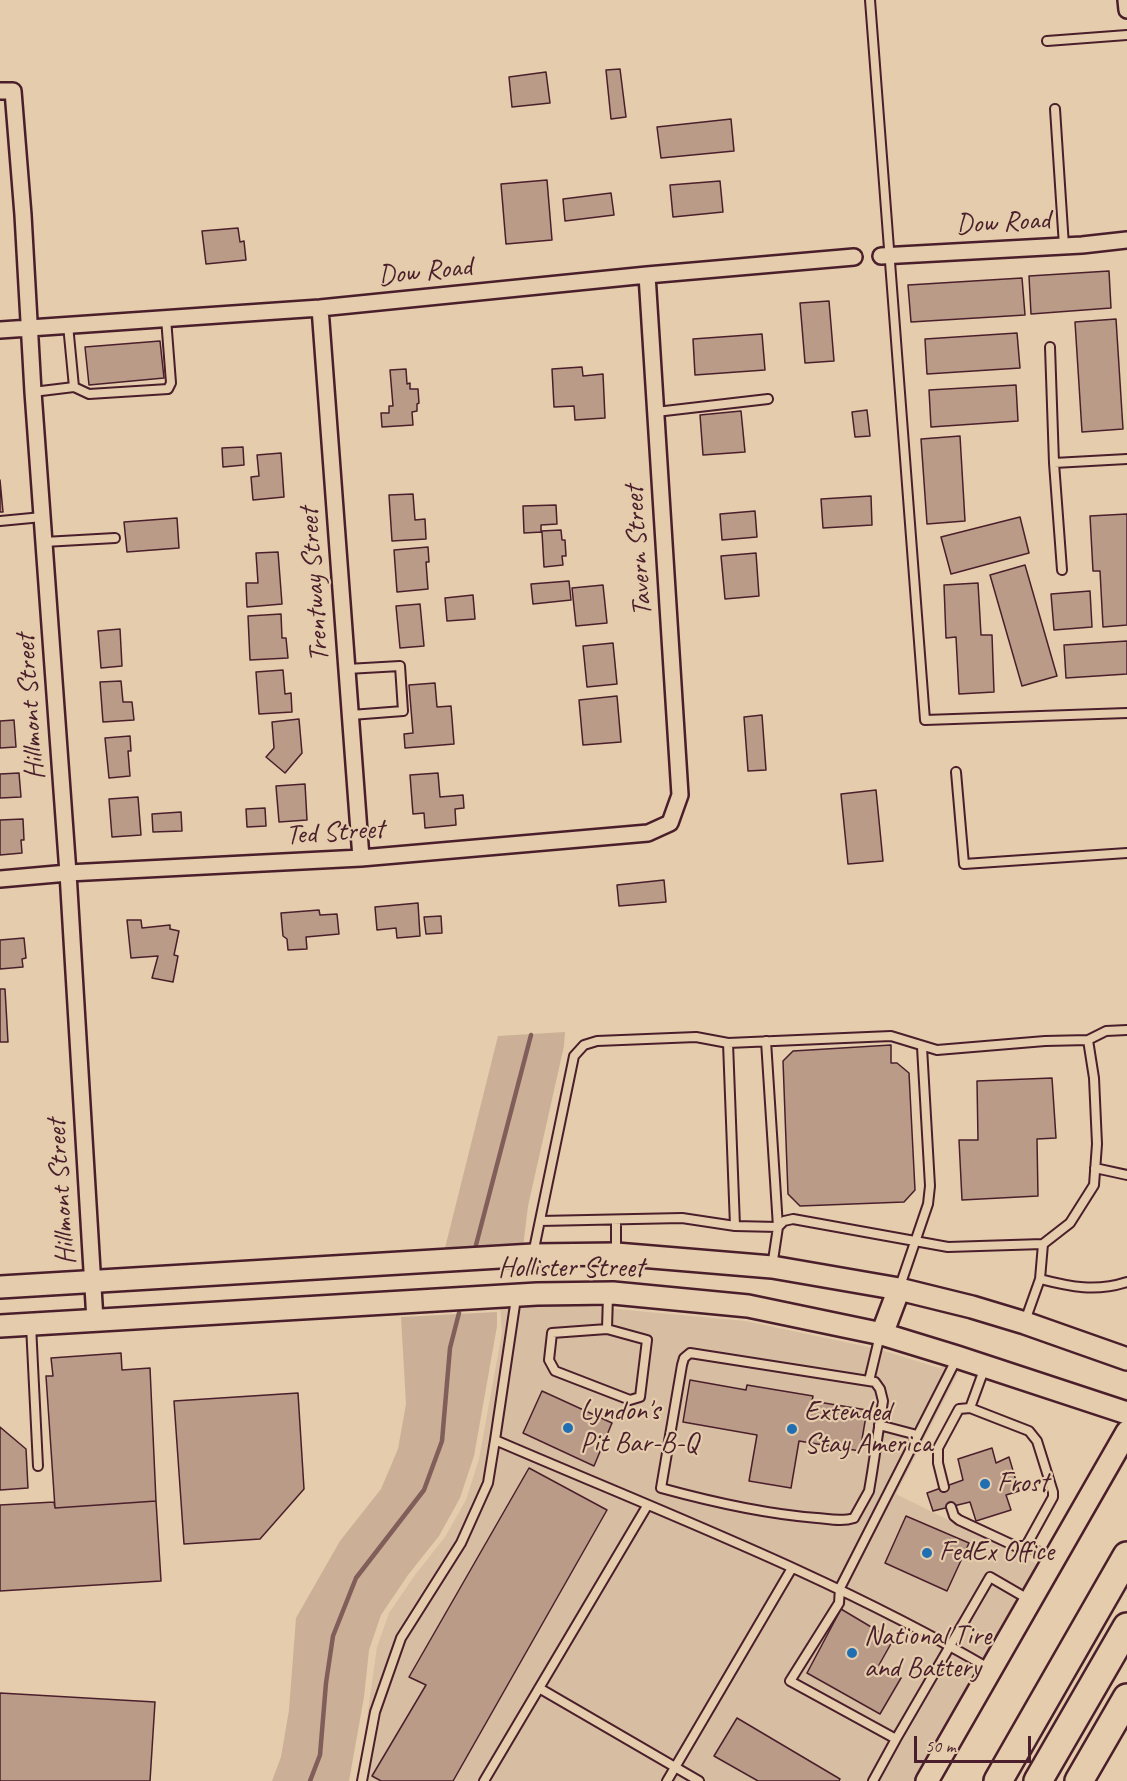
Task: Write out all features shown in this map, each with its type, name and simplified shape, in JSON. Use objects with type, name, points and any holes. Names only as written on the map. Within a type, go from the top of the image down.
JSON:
[{"type":"highway","points":[[998,1781],[1127,1556]]},
{"type":"highway","points":[[1038,1781],[1127,1627]]},
{"type":"highway","points":[[1079,1781],[1127,1698]]},
{"type":"main road","name":"Hollister Street","points":[[0,1287],[533,1255],[616,1254],[771,1267],[899,1289],[1025,1323],[1127,1359]]},
{"type":"main road","points":[[881,1334],[899,1289]]},
{"type":"main road","name":"Hollister Street","points":[[0,1326],[517,1295],[608,1293],[748,1306],[881,1334],[1127,1413]]},
{"type":"main road","points":[[927,1781],[1127,1432]]},
{"type":"main road","points":[[1095,1491],[1120,1469],[1127,1468]]},
{"type":"street","points":[[1126,0],[1127,10]]},
{"type":"street","name":"Hillmont Street","points":[[6,91],[23,215],[33,392],[68,873],[95,1320]]},
{"type":"street","name":"Dow Road","points":[[884,255],[1064,246],[1127,240]]},
{"type":"street","name":"Dow Road","points":[[0,330],[320,308],[854,257]]},
{"type":"street","name":"Tavern Street","points":[[647,275],[680,795],[670,823]]},
{"type":"street","name":"Trentway Street","points":[[320,308],[361,858]]},
{"type":"street","name":"Ted Street","points":[[0,879],[68,873],[361,858],[648,833],[670,823]]},
{"type":"lane","points":[[870,0],[886,232],[884,255],[891,294],[924,720],[1127,713]]},
{"type":"lane","points":[[1047,41],[1127,35]]},
{"type":"lane","points":[[1055,109],[1064,246]]},
{"type":"lane","points":[[33,392],[74,387],[89,394],[168,389],[171,383],[166,318]]},
{"type":"lane","points":[[68,325],[74,387]]},
{"type":"lane","points":[[1050,347],[1054,463],[1062,570]]},
{"type":"lane","points":[[656,412],[768,399]]},
{"type":"lane","points":[[1054,463],[1127,459]]},
{"type":"lane","points":[[0,521],[42,517]]},
{"type":"lane","points":[[44,542],[115,538]]},
{"type":"lane","points":[[347,669],[400,666],[403,711],[351,715]]},
{"type":"lane","points":[[956,772],[964,864],[1127,853]]},
{"type":"lane","points":[[533,1255],[574,1056],[591,1043],[696,1037],[728,1043],[891,1036],[937,1050],[1045,1041],[1088,1040],[1106,1031],[1127,1030]]},
{"type":"lane","points":[[540,1221],[682,1218],[735,1226],[778,1227],[784,1221],[793,1219],[948,1246],[1043,1244],[1070,1223],[1094,1185],[1097,1144],[1088,1040]]},
{"type":"lane","points":[[766,1041],[778,1227],[771,1267]]},
{"type":"lane","points":[[728,1043],[735,1226]]},
{"type":"lane","points":[[899,1289],[928,1204],[930,1186],[922,1047]]},
{"type":"lane","points":[[1095,1168],[1127,1175]]},
{"type":"lane","points":[[616,1220],[616,1254]]},
{"type":"lane","points":[[1025,1323],[1040,1279],[1043,1244]]},
{"type":"lane","points":[[1040,1279],[1074,1288],[1113,1287],[1127,1282]]},
{"type":"lane","points":[[607,1329],[608,1293]]},
{"type":"lane","points":[[362,1781],[375,1712],[401,1638],[461,1543],[488,1483],[517,1295]]},
{"type":"lane","points":[[31,1324],[38,1466]]},
{"type":"lane","points":[[607,1329],[647,1340],[640,1397],[630,1400],[555,1371],[549,1360],[552,1333],[607,1329]]},
{"type":"lane","points":[[869,1381],[881,1334]]},
{"type":"lane","points":[[690,1353],[878,1384],[883,1401],[879,1425],[869,1491],[854,1518],[847,1521],[747,1509],[661,1488],[682,1365],[684,1358],[690,1353]]},
{"type":"lane","points":[[896,1739],[790,1681],[839,1603],[840,1588],[957,1357]]},
{"type":"lane","points":[[970,1408],[986,1366]]},
{"type":"lane","points":[[945,1487],[938,1463],[938,1448],[959,1409],[970,1408],[1029,1431],[1037,1441],[1053,1497],[1026,1546]]},
{"type":"lane","points":[[879,1425],[917,1435]]},
{"type":"lane","points":[[495,1440],[840,1588],[991,1670]]},
{"type":"lane","points":[[484,1781],[647,1506]]},
{"type":"lane","points":[[951,1507],[954,1516],[959,1520],[1015,1546],[1026,1546],[1055,1559]]},
{"type":"lane","points":[[667,1781],[792,1568]]},
{"type":"lane","points":[[873,1781],[990,1577],[1031,1600]]},
{"type":"lane","points":[[539,1688],[699,1781]]},
{"type":"shaded area","points":[[565,1032],[564,1046],[528,1206],[523,1247],[444,1252],[498,1036]]},
{"type":"shaded area","points":[[540,1302],[745,1321],[878,1349],[939,1368],[949,1362],[961,1367],[896,1494],[1039,1565],[923,1781],[356,1781],[361,1761],[377,1647],[389,1613],[445,1537],[466,1500],[479,1459],[502,1333],[500,1304]]},
{"type":"shaded area","points":[[497,1312],[497,1326],[474,1456],[460,1498],[439,1536],[408,1575],[381,1615],[369,1650],[364,1697],[349,1781],[272,1781],[281,1757],[289,1710],[296,1618],[340,1541],[381,1489],[398,1449],[406,1404],[401,1317]]},
{"type":"building","points":[[620,69],[626,117],[611,119],[606,70]]},
{"type":"building","points":[[546,72],[550,103],[512,107],[509,77]]},
{"type":"building","points":[[731,119],[734,151],[661,158],[657,127]]},
{"type":"building","points":[[547,180],[552,240],[506,244],[501,184]]},
{"type":"building","points":[[720,181],[723,212],[673,217],[670,185]]},
{"type":"building","points":[[611,193],[614,215],[565,221],[563,199]]},
{"type":"building","points":[[238,228],[240,242],[244,241],[246,260],[206,264],[202,231]]},
{"type":"building","points":[[1109,271],[1111,308],[1031,314],[1029,276]]},
{"type":"building","points":[[1022,278],[1025,315],[911,322],[908,285]]},
{"type":"building","points":[[829,301],[834,361],[805,363],[800,303]]},
{"type":"building","points":[[1116,319],[1123,429],[1082,432],[1075,322]]},
{"type":"building","points":[[1017,333],[1020,368],[927,374],[925,339]]},
{"type":"building","points":[[762,334],[765,370],[695,375],[693,339]]},
{"type":"building","points":[[160,341],[164,378],[89,385],[85,347]]},
{"type":"building","points":[[582,367],[583,376],[603,374],[605,418],[575,420],[574,406],[554,407],[552,369]]},
{"type":"building","points":[[406,369],[407,384],[410,383],[410,389],[418,389],[419,403],[417,411],[412,412],[413,425],[382,427],[381,413],[389,413],[389,406],[393,406],[390,370]]},
{"type":"building","points":[[1016,385],[1018,421],[931,427],[929,390]]},
{"type":"building","points":[[867,410],[870,436],[855,437],[852,412]]},
{"type":"building","points":[[741,411],[745,452],[703,455],[700,415]]},
{"type":"building","points":[[960,436],[965,521],[927,524],[921,439]]},
{"type":"building","points":[[243,447],[244,465],[223,467],[222,448]]},
{"type":"building","points":[[281,453],[284,497],[253,500],[251,477],[259,476],[257,455]]},
{"type":"building","points":[[0,480],[3,512],[0,512]]},
{"type":"building","points":[[413,494],[415,520],[425,519],[426,539],[392,541],[389,495]]},
{"type":"building","points":[[871,496],[872,525],[823,528],[821,499]]},
{"type":"building","points":[[556,505],[557,524],[541,525],[541,531],[561,530],[562,540],[565,540],[566,556],[562,556],[563,565],[544,567],[542,532],[524,533],[523,506]]},
{"type":"building","points":[[755,511],[757,537],[722,540],[720,514]]},
{"type":"building","points":[[1127,514],[1127,625],[1103,627],[1100,571],[1093,571],[1090,516]]},
{"type":"building","points":[[1020,517],[1029,553],[951,574],[941,537]]},
{"type":"building","points":[[177,518],[179,548],[127,552],[124,522]]},
{"type":"building","points":[[428,547],[429,562],[426,562],[428,589],[397,592],[394,550]]},
{"type":"building","points":[[278,552],[282,604],[247,607],[246,583],[258,583],[256,553]]},
{"type":"building","points":[[756,553],[759,596],[725,599],[721,556]]},
{"type":"building","points":[[1025,565],[1057,676],[1022,686],[990,575]]},
{"type":"building","points":[[569,581],[571,600],[533,604],[531,584]]},
{"type":"building","points":[[978,583],[981,635],[992,635],[994,692],[959,694],[956,637],[946,638],[944,585]]},
{"type":"building","points":[[603,585],[607,623],[576,626],[572,588]]},
{"type":"building","points":[[1090,591],[1092,627],[1054,630],[1051,594]]},
{"type":"building","points":[[473,595],[475,619],[447,621],[445,598]]},
{"type":"building","points":[[420,604],[424,646],[400,648],[396,606]]},
{"type":"building","points":[[281,614],[282,638],[286,638],[288,658],[250,660],[248,616]]},
{"type":"building","points":[[120,629],[122,666],[101,668],[98,631]]},
{"type":"building","points":[[1127,641],[1127,674],[1066,678],[1064,645]]},
{"type":"building","points":[[613,643],[617,684],[587,687],[583,646]]},
{"type":"building","points":[[283,670],[285,694],[291,693],[292,712],[259,714],[256,672]]},
{"type":"building","points":[[121,681],[123,702],[132,702],[134,720],[103,722],[100,682]]},
{"type":"building","points":[[435,683],[437,707],[451,706],[454,744],[405,748],[404,734],[413,733],[409,685]]},
{"type":"building","points":[[617,696],[621,742],[583,745],[579,700]]},
{"type":"building","points":[[762,715],[766,770],[748,771],[744,717]]},
{"type":"building","points":[[299,719],[302,753],[285,773],[266,757],[274,748],[272,722]]},
{"type":"building","points":[[14,720],[16,747],[0,748],[0,721]]},
{"type":"building","points":[[130,736],[131,751],[128,751],[130,776],[109,778],[105,738]]},
{"type":"building","points":[[19,773],[21,797],[0,798],[0,774]]},
{"type":"building","points":[[438,773],[440,797],[463,795],[464,808],[455,809],[456,825],[425,828],[424,813],[413,814],[410,775]]},
{"type":"building","points":[[305,784],[307,820],[279,822],[276,786]]},
{"type":"building","points":[[876,790],[883,861],[848,864],[841,794]]},
{"type":"building","points":[[138,797],[141,835],[112,837],[109,799]]},
{"type":"building","points":[[265,808],[266,826],[247,827],[246,809]]},
{"type":"building","points":[[181,812],[182,831],[153,832],[152,814]]},
{"type":"building","points":[[23,819],[22,853],[0,855],[0,820]]},
{"type":"building","points":[[664,880],[666,902],[619,906],[617,885]]},
{"type":"building","points":[[418,903],[420,936],[397,938],[396,928],[377,930],[375,907]]},
{"type":"building","points":[[319,910],[320,915],[337,914],[339,934],[306,937],[307,949],[288,950],[287,939],[283,936],[281,913]]},
{"type":"building","points":[[441,916],[442,933],[426,934],[424,917]]},
{"type":"building","points":[[127,920],[141,920],[142,928],[170,925],[170,929],[179,931],[174,955],[178,956],[173,982],[152,978],[158,956],[131,958]]},
{"type":"building","points":[[24,938],[26,958],[22,959],[23,967],[0,969],[0,940]]},
{"type":"building","points":[[0,989],[5,989],[8,1042],[0,1042]]},
{"type":"building","points":[[891,1045],[891,1063],[897,1063],[909,1073],[915,1190],[904,1202],[800,1206],[788,1194],[783,1061],[793,1051]]},
{"type":"building","points":[[1052,1078],[1056,1138],[1037,1139],[1038,1196],[962,1200],[959,1140],[978,1140],[977,1081]]},
{"type":"building","points":[[121,1353],[122,1370],[150,1368],[156,1501],[55,1508],[46,1376],[53,1376],[51,1358]]},
{"type":"building","name":"Extended Stay America","points":[[690,1380],[746,1390],[747,1385],[813,1396],[812,1401],[867,1410],[860,1451],[799,1441],[791,1488],[749,1481],[757,1435],[683,1422]]},
{"type":"building","name":"Lyndon's Pit Bar-B-Q","points":[[542,1391],[612,1423],[594,1466],[523,1433]]},
{"type":"building","points":[[298,1393],[304,1489],[260,1539],[184,1544],[174,1401]]},
{"type":"building","points":[[0,1427],[26,1449],[28,1488],[0,1490]]},
{"type":"building","name":"Frost","points":[[992,1448],[996,1463],[1009,1457],[1019,1491],[1006,1495],[1011,1510],[976,1521],[970,1502],[933,1511],[927,1493],[963,1480],[958,1459]]},
{"type":"building","points":[[529,1468],[607,1510],[453,1781],[381,1781],[372,1776],[426,1685],[409,1677]]},
{"type":"building","points":[[156,1501],[161,1581],[0,1591],[0,1505],[54,1502],[55,1508]]},
{"type":"building","name":"FedEx Office","points":[[906,1516],[969,1543],[947,1591],[885,1563]]},
{"type":"building","name":"National Tire and Battery","points":[[841,1609],[893,1640],[879,1665],[901,1678],[880,1714],[807,1673]]},
{"type":"building","points":[[0,1693],[155,1702],[150,1781],[0,1781]]},
{"type":"building","points":[[737,1718],[840,1779],[839,1781],[758,1781],[714,1756]]},
{"type":"waterway","points":[[476,1245],[531,1035]]},
{"type":"waterway","points":[[310,1781],[320,1755],[326,1683],[333,1636],[356,1578],[424,1490],[442,1441],[450,1348],[459,1313]]},
{"type":"place","name":"Lyndon's Pit Bar-B-Q","points":[[568,1428]]},
{"type":"place","name":"Extended Stay America","points":[[792,1429]]},
{"type":"place","name":"Frost","points":[[985,1484]]},
{"type":"place","name":"FedEx Office","points":[[927,1553]]},
{"type":"place","name":"National Tire and Battery","points":[[852,1653]]}]
